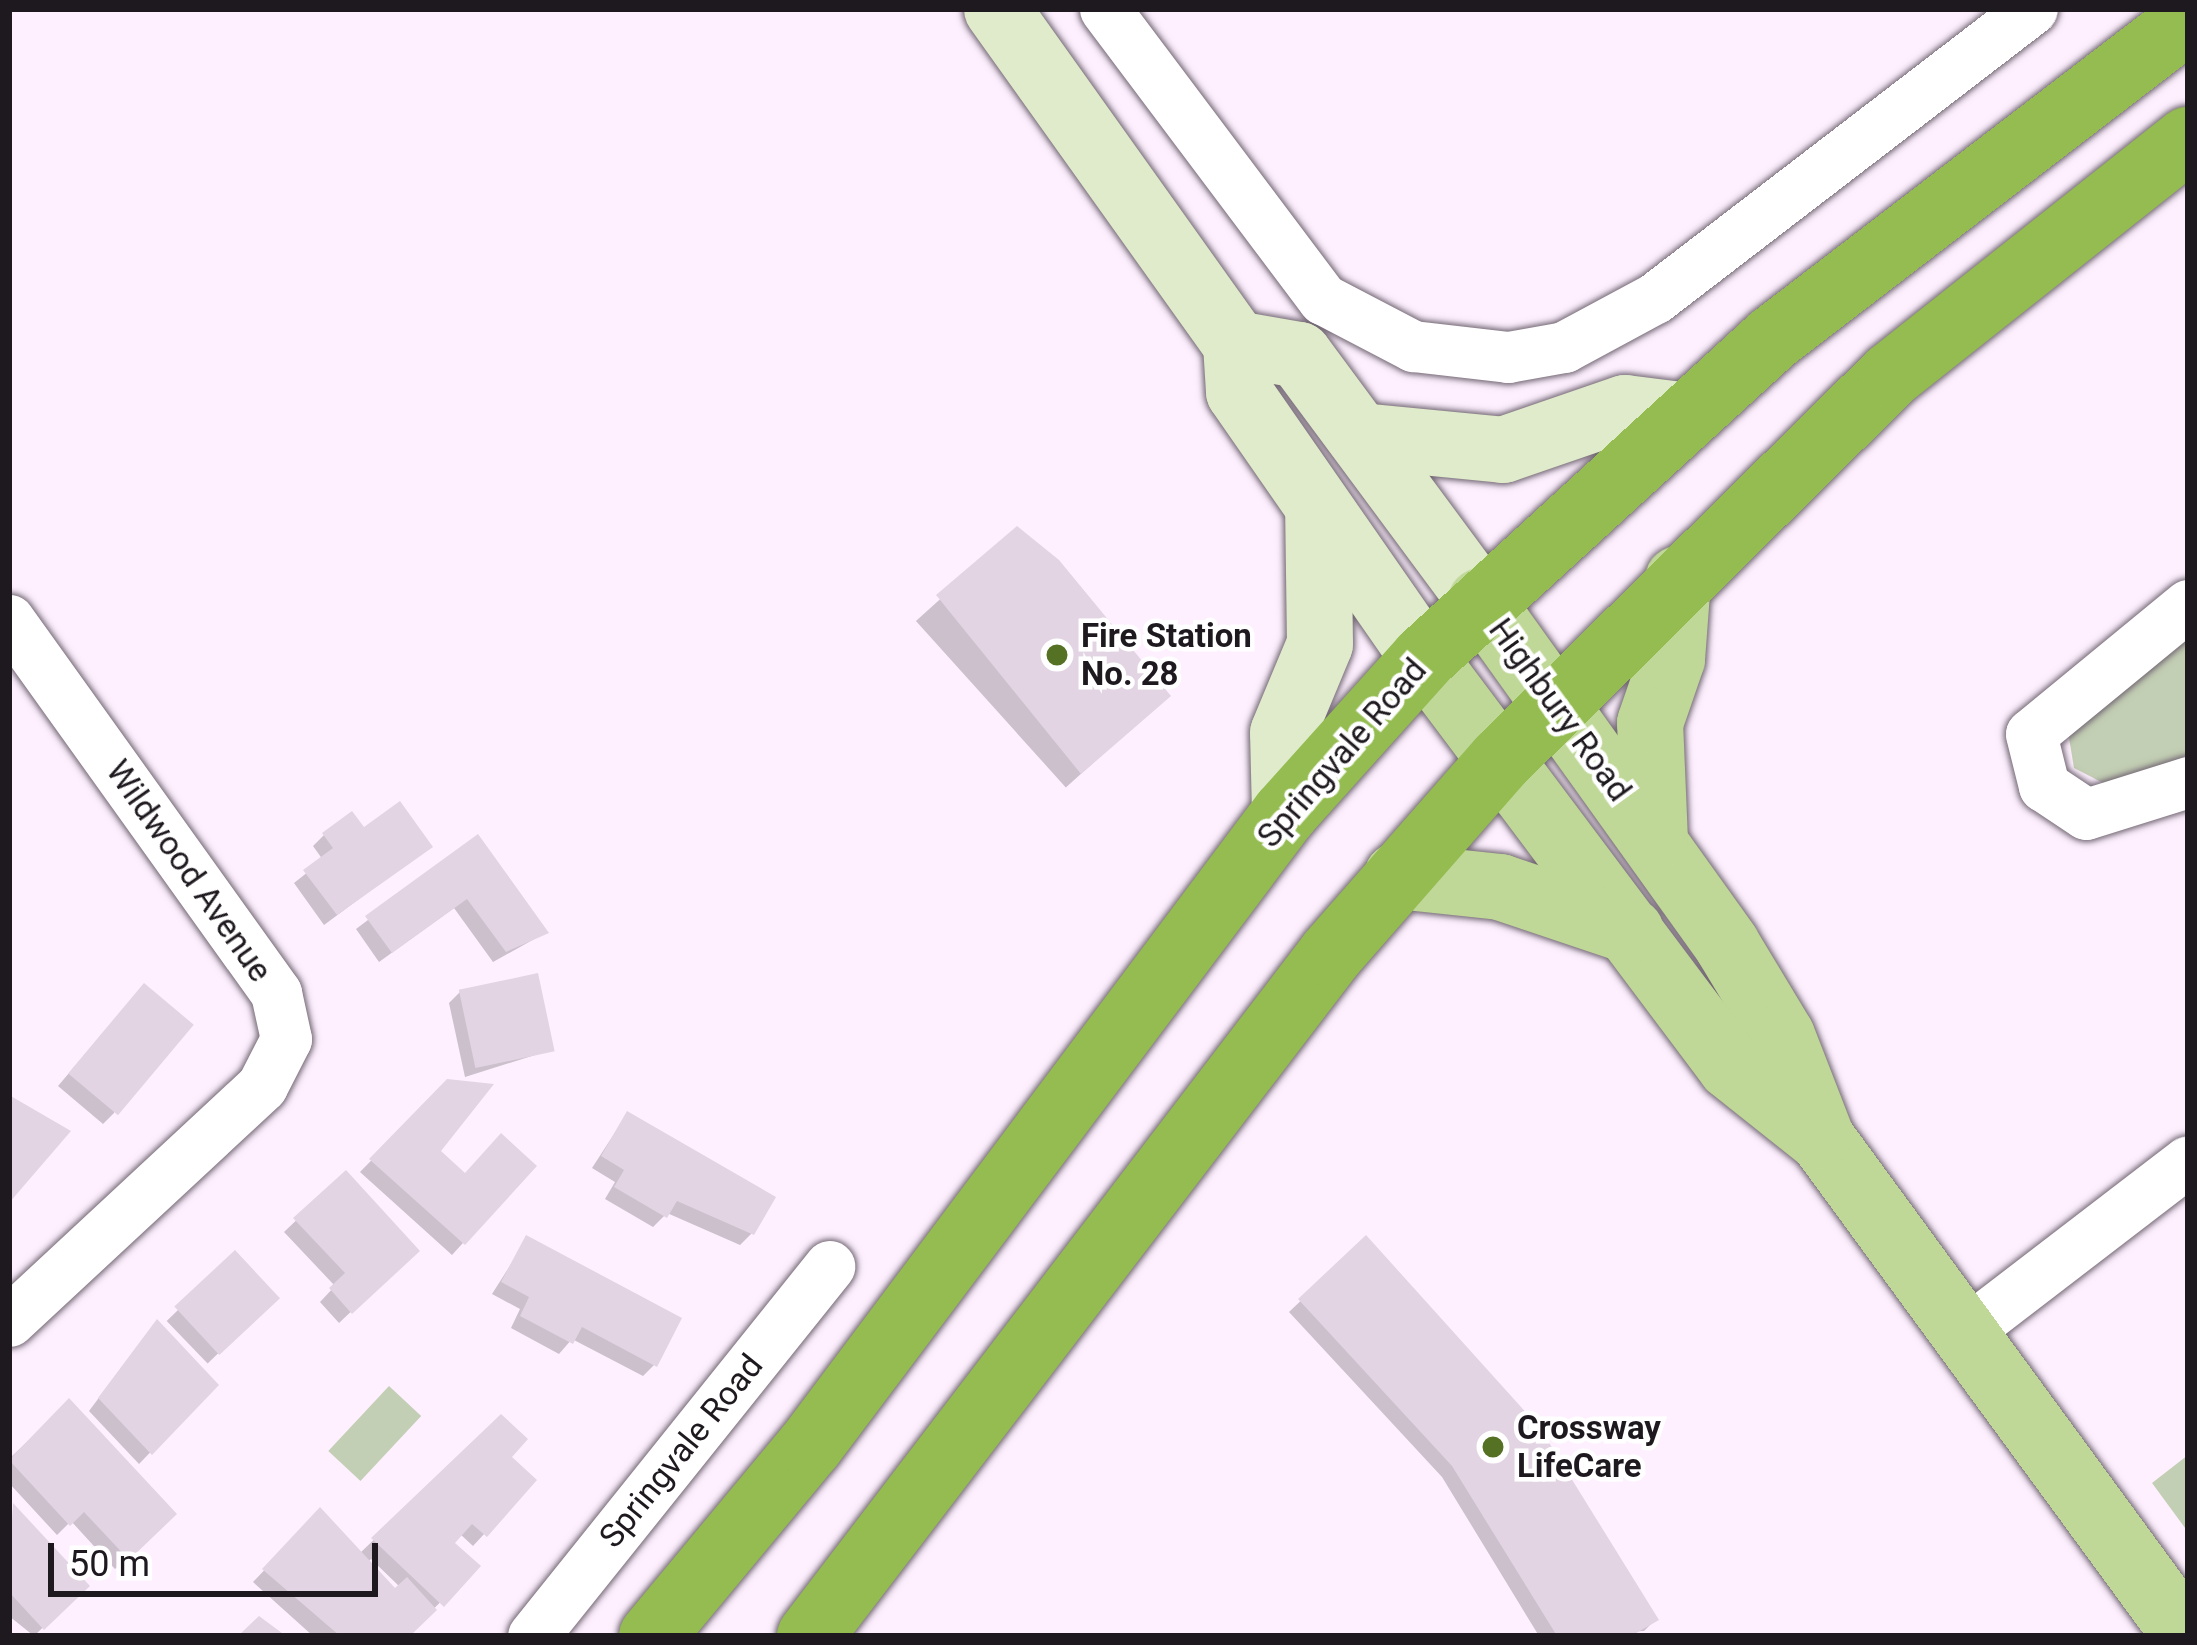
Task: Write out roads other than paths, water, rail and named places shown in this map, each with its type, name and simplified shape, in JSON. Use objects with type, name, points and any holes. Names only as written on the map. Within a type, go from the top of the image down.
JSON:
[{"type":"highway","name":"Springvale Road","points":[[652,1636],[799,1461],[1285,813],[1424,658],[1681,415],[2188,20]]},
{"type":"highway","points":[[810,1636],[1396,876],[1501,760],[1678,579],[1920,349],[2188,140]]},
{"type":"main road","name":"Highbury Road","points":[[997,9],[1236,344],[1239,392],[1424,658],[1731,1067],[1822,1139]]},
{"type":"main road","name":"Highbury Road","points":[[1236,344],[1299,355],[1360,436],[1655,841],[1782,1036],[1822,1139],[2186,1636]]},
{"type":"main road","points":[[1360,436],[1504,450],[1625,407],[1681,415]]},
{"type":"main road","points":[[1285,813],[1283,733],[1320,644],[1318,507]]},
{"type":"main road","points":[[1655,841],[1650,723],[1672,659],[1678,579]]},
{"type":"main road","points":[[1396,876],[1500,886],[1631,932]]},
{"type":"street","points":[[1105,9],[1302,279],[1383,335],[1442,353],[1537,353],[1616,322],[2032,9]]},
{"type":"street","points":[[2188,605],[2031,734],[2044,786],[2086,814],[2188,782]]},
{"type":"street","name":"Wildwood Avenue","points":[[9,620],[276,993],[286,1039],[262,1086],[9,1322]]},
{"type":"street","points":[[1964,1333],[2188,1161]]},
{"type":"street","name":"Springvale Road","points":[[532,1636],[829,1266]]},
{"type":"place","name":"Fire Station No. 28","points":[[1057,655]]},
{"type":"place","name":"Crossway LifeCare","points":[[1493,1447]]}]
